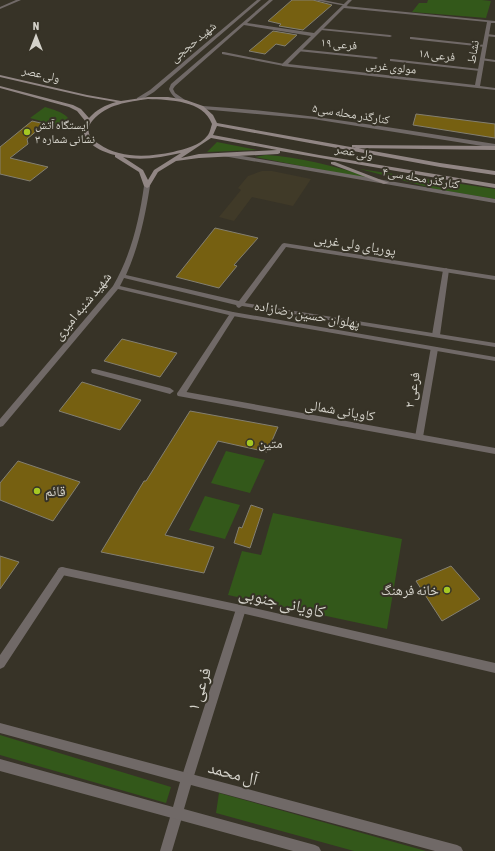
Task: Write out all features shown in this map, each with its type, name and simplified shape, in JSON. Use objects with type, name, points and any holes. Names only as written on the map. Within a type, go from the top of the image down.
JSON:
[{"type":"main road","name":"ولی عصر","points":[[0,76],[87,96],[124,101]]},
{"type":"main road","name":"ولی عصر","points":[[0,87],[71,106],[79,110],[88,121]]},
{"type":"main road","points":[[169,98],[202,108],[211,116],[214,124],[210,136],[156,171],[147,186],[141,172],[129,162],[96,146],[88,138],[85,130],[88,121],[96,113],[108,106],[124,101],[139,99],[169,98]]},
{"type":"main road","name":"ولی عصر","points":[[214,124],[325,145],[495,173]]},
{"type":"main road","name":"ولی عصر","points":[[210,136],[319,157],[495,186]]},
{"type":"main road","points":[[325,145],[495,147]]},
{"type":"main road","points":[[110,152],[143,157],[172,154],[193,148]]},
{"type":"main road","points":[[168,162],[199,156],[291,151]]},
{"type":"main road","points":[[319,157],[386,183]]},
{"type":"street","points":[[0,8],[19,0]]},
{"type":"street","name":"شهید حججی","points":[[139,99],[152,90],[259,0]]},
{"type":"street","name":"شهید حججی","points":[[183,101],[173,94],[171,89],[173,85],[271,0]]},
{"type":"street","points":[[316,0],[344,6],[495,22]]},
{"type":"street","points":[[284,65],[350,0]]},
{"type":"street","name":"نشاط","points":[[477,87],[489,22]]},
{"type":"street","points":[[243,24],[315,35]]},
{"type":"street","points":[[321,29],[390,36]]},
{"type":"street","points":[[486,35],[495,36]]},
{"type":"street","points":[[412,38],[485,46]]},
{"type":"street","name":"فرعی ۱۹","points":[[299,50],[376,58]]},
{"type":"street","name":"مولوی غربی","points":[[224,53],[284,65],[495,89]]},
{"type":"street","points":[[482,59],[495,61]]},
{"type":"street","name":"فرعی ۱۸","points":[[392,60],[480,70]]},
{"type":"street","name":"کنارگذر محله سی۵","points":[[202,108],[255,110],[495,147]]},
{"type":"street","name":"کنارگذر محله سی۴","points":[[225,155],[495,201]]},
{"type":"street","name":"شهید شنبه امیری","points":[[0,424],[116,287],[123,276],[134,248],[147,186]]},
{"type":"street","name":"پوریای ولی غربی","points":[[241,304],[284,245],[495,278]]},
{"type":"street","points":[[436,335],[446,270]]},
{"type":"street","name":"پهلوان حسین رضازاده","points":[[123,276],[241,304],[495,345]]},
{"type":"street","name":"پهلوان حسین رضازاده","points":[[116,287],[233,314],[495,359]]},
{"type":"street","points":[[233,314],[241,304]]},
{"type":"street","name":"کاویانی شمالی","points":[[233,314],[181,394],[495,451]]},
{"type":"street","name":"فرعی ۲","points":[[419,437],[436,335]]},
{"type":"street","points":[[95,371],[170,392]]},
{"type":"street","name":"کاویانی جنوبی","points":[[0,664],[62,570],[241,609],[495,668]]},
{"type":"street","name":"فرعی ۱","points":[[177,814],[241,609]]},
{"type":"street","name":"آل محمد","points":[[0,728],[457,851]]},
{"type":"street","points":[[0,765],[315,851]]},
{"type":"street","points":[[166,851],[177,814]]},
{"type":"shaded area","points":[[262,171],[272,171],[311,179],[293,206],[252,197],[234,221],[219,217],[241,190],[238,188],[248,176]]},
{"type":"green space","points":[[428,0],[491,1],[486,18],[412,12],[419,3],[427,3]]},
{"type":"green space","points":[[45,107],[59,112],[67,117],[70,120],[74,130],[30,118]]},
{"type":"green space","points":[[217,142],[257,150],[207,152]]},
{"type":"green space","points":[[266,155],[316,162],[366,176],[369,179],[255,157]]},
{"type":"green space","points":[[360,169],[495,189],[495,199],[435,189]]},
{"type":"green space","points":[[226,451],[265,460],[250,493],[211,483]]},
{"type":"green space","points":[[205,496],[240,505],[225,539],[189,530]]},
{"type":"green space","points":[[273,513],[402,539],[387,629],[228,595],[242,551],[261,555]]},
{"type":"green space","points":[[0,735],[171,787],[166,803],[0,755]]},
{"type":"green space","points":[[219,793],[426,851],[354,851],[216,813]]},
{"type":"building","points":[[292,0],[313,0],[332,5],[303,30],[279,26],[281,24],[268,21]]},
{"type":"building","points":[[273,31],[297,35],[285,46],[276,44],[265,54],[249,51]]},
{"type":"building","points":[[416,114],[495,124],[495,138],[413,125]]},
{"type":"building","points":[[32,121],[45,124],[27,139],[28,144],[10,158],[48,167],[30,181],[0,174],[0,147]]},
{"type":"building","points":[[215,228],[258,238],[234,265],[237,266],[219,288],[176,277]]},
{"type":"building","points":[[122,339],[177,353],[160,377],[104,361]]},
{"type":"building","points":[[82,382],[141,400],[120,430],[59,411]]},
{"type":"building","points":[[190,411],[278,427],[267,452],[218,441],[165,535],[214,547],[204,573],[101,552],[144,481],[146,481]]},
{"type":"building","name":"قائم","points":[[18,461],[80,482],[53,521],[0,500],[0,483]]},
{"type":"building","points":[[251,505],[263,509],[250,548],[234,543],[239,527],[242,528]]},
{"type":"building","points":[[0,556],[19,562],[0,589]]},
{"type":"building","name":"خانه فرهنگ","points":[[451,566],[480,599],[442,621],[416,581]]},
{"type":"place","name":"ایستگاه آتش نشانی شماره ۳","points":[[27,132]]},
{"type":"place","name":"متین","points":[[250,443]]},
{"type":"place","name":"قائم","points":[[37,491]]},
{"type":"place","name":"خانه فرهنگ","points":[[447,590]]}]
